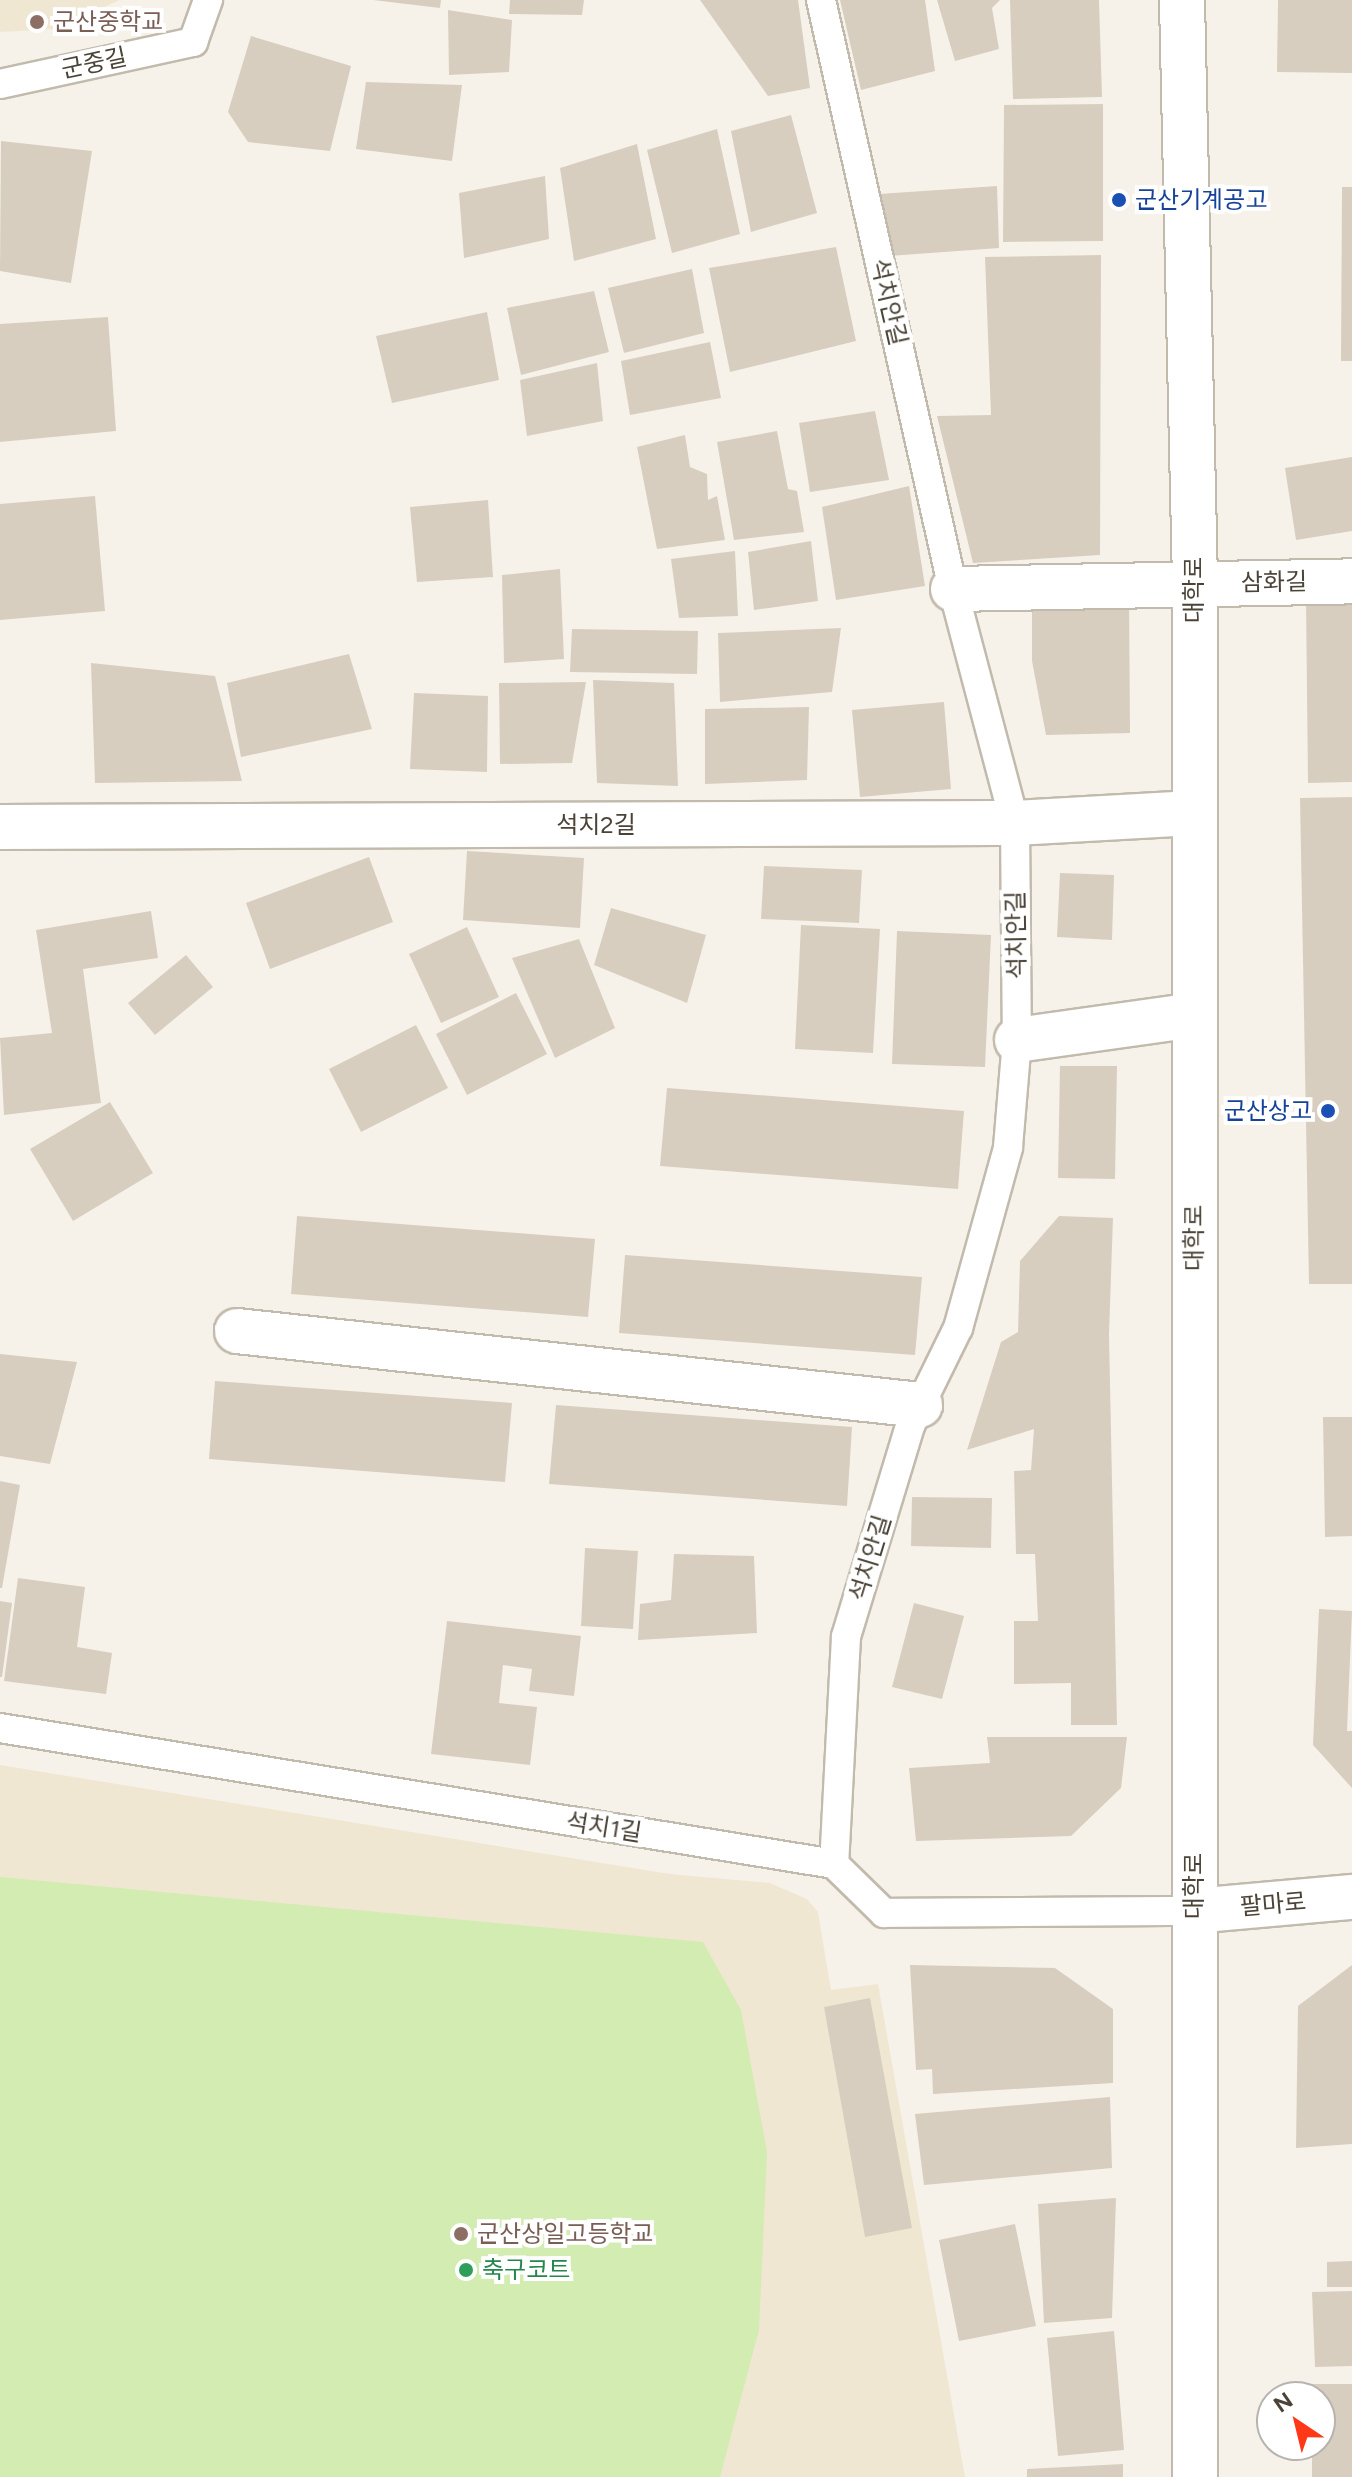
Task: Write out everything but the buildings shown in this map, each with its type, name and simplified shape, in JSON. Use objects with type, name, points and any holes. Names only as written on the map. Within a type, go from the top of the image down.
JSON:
[{"type":"street","name":"대학로","points":[[1182,0],[1195,583],[1195,2477]]},
{"type":"street","name":"삼화길","points":[[953,589],[1352,581]]},
{"type":"street","name":"석치2길","points":[[0,827],[1015,823],[1193,813]]},
{"type":"street","points":[[1017,1040],[1194,1015]]},
{"type":"street","points":[[237,1331],[920,1405]]},
{"type":"street","name":"팔마로","points":[[1194,1911],[1352,1897]]},
{"type":"lane","name":"군중길","points":[[0,84],[193,42],[208,0]]},
{"type":"lane","name":"석치안길","points":[[821,0],[953,589],[1015,823],[1017,1040],[1008,1148],[958,1328],[920,1405],[846,1637],[834,1864]]},
{"type":"lane","name":"석치1길","points":[[0,1728],[834,1864]]},
{"type":"lane","points":[[834,1864],[884,1913],[1194,1911]]},
{"type":"shaded area","name":"군산중학교","points":[[0,0],[120,0],[55,29],[0,32]]},
{"type":"shaded area","name":"군산상일고등학교","points":[[0,1765],[670,1874],[770,1883],[807,1899],[818,1912],[831,1990],[878,1984],[965,2477],[0,2477]]},
{"type":"green space","name":"군산상일고등학교","points":[[0,1877],[703,1942],[741,2010],[767,2152],[759,2330],[720,2477],[0,2477]]},
{"type":"place","name":"군산중학교","points":[[37,22]]},
{"type":"place","name":"군산기계공고","points":[[1119,200]]},
{"type":"place","name":"군산상고","points":[[1328,1111]]},
{"type":"place","name":"군산상일고등학교","points":[[461,2234]]},
{"type":"place","name":"축구코트","points":[[466,2270]]}]
